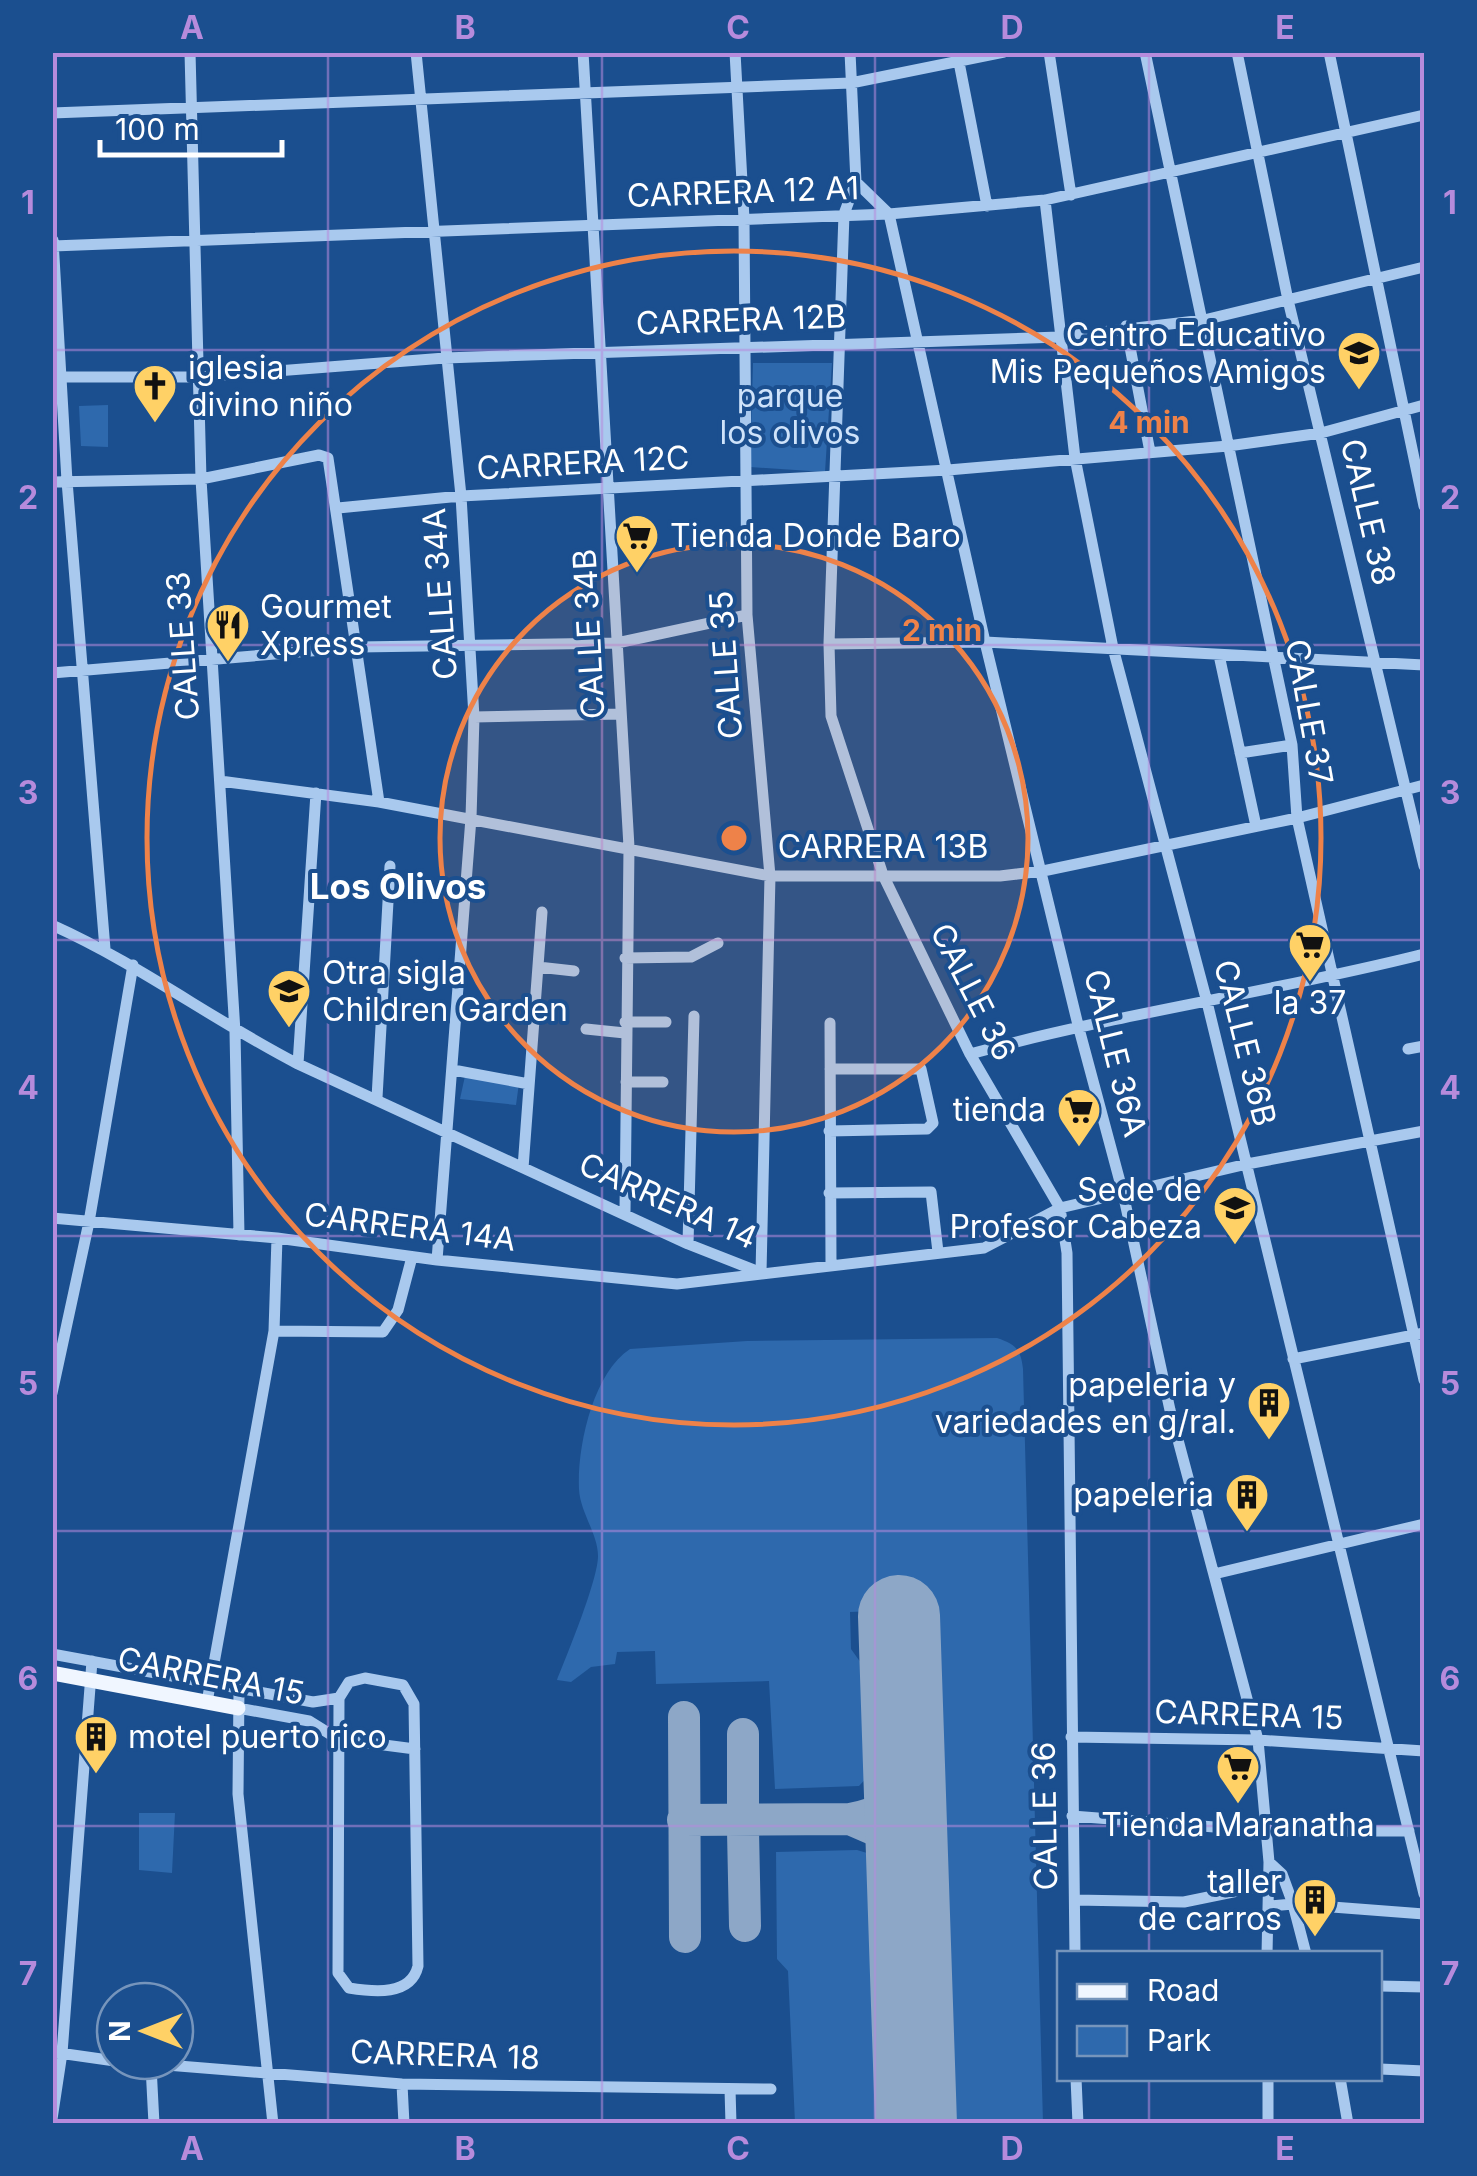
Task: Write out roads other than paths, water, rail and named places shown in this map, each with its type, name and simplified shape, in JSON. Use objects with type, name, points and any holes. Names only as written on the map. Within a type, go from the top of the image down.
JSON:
[{"type":"main road","name":"CARRERA 15","points":[[52,1673],[238,1708]]},
{"type":"street","name":"CALLE 33","points":[[190,52],[200,479],[235,1032],[239,1236]]},
{"type":"street","name":"CALLE 34A","points":[[416,52],[473,642],[471,818],[437,1260]]},
{"type":"street","name":"CALLE 34B","points":[[583,52],[629,847],[625,1212]]},
{"type":"street","name":"CALLE 35","points":[[735,52],[744,220],[747,615],[770,876],[761,1273]]},
{"type":"street","name":"CALLE 36","points":[[850,52],[856,182],[844,214],[829,644],[831,716],[884,875],[970,1054],[1060,1208],[1067,1252],[1075,1951]]},
{"type":"street","points":[[52,114],[851,83],[958,56],[1004,52]]},
{"type":"street","points":[[1050,52],[1072,195]]},
{"type":"street","name":"CALLE 37","points":[[1146,52],[1292,745],[1298,818],[1331,977],[1419,1334],[1424,1380]]},
{"type":"street","name":"CALLE 38","points":[[1237,52],[1288,300],[1424,866]]},
{"type":"street","points":[[1329,52],[1424,506]]},
{"type":"street","points":[[958,56],[987,206]]},
{"type":"street","name":"CARRERA 12 A1","points":[[53,242],[744,220],[987,206],[1046,200],[1174,174],[1424,115]]},
{"type":"street","points":[[856,182],[889,214]]},
{"type":"street","name":"CALLE 36B","points":[[1046,200],[1075,458],[1113,648],[1207,1002],[1424,1894]]},
{"type":"street","name":"CALLE 36A","points":[[889,214],[985,642],[1078,1025],[1123,1192],[1170,1410],[1258,1740],[1270,1862],[1268,1951]]},
{"type":"street","points":[[53,242],[56,376],[85,671],[106,949]]},
{"type":"street","name":"CARRERA 12B","points":[[56,376],[199,377],[445,358],[1059,336],[1204,320],[1424,268]]},
{"type":"street","points":[[1126,326],[1150,452]]},
{"type":"street","name":"CARRERA 12C","points":[[338,508],[461,496],[948,470],[1228,446],[1321,433],[1424,405]]},
{"type":"street","points":[[52,482],[200,479],[319,455],[328,458],[379,802]]},
{"type":"street","points":[[52,673],[358,647],[473,642],[617,643],[747,615]]},
{"type":"street","points":[[829,644],[985,642],[1424,665]]},
{"type":"street","points":[[1220,655],[1256,826]]},
{"type":"street","points":[[474,716],[621,714]]},
{"type":"street","points":[[1240,753],[1292,745]]},
{"type":"street","name":"CARRERA 13B","points":[[220,782],[379,802],[770,876],[1043,871],[1162,843],[1298,818],[1424,785]]},
{"type":"street","points":[[298,1064],[316,793]]},
{"type":"street","points":[[378,1098],[390,866]]},
{"type":"street","points":[[523,1168],[542,912]]},
{"type":"street","name":"CARRERA 14","points":[[52,925],[106,949],[235,1032],[298,1064],[688,1244],[761,1273],[984,1248],[1060,1208],[1247,1164],[1424,1130]]},
{"type":"street","points":[[626,958],[691,957],[718,943]]},
{"type":"street","points":[[970,1054],[1078,1025],[1331,977],[1424,954]]},
{"type":"street","points":[[52,1393],[89,1222],[133,965]]},
{"type":"street","points":[[538,968],[574,971]]},
{"type":"street","points":[[688,1244],[694,1016]]},
{"type":"street","points":[[586,1029],[666,1022]]},
{"type":"street","points":[[830,1023],[832,1264]]},
{"type":"street","points":[[1408,1050],[1424,1046]]},
{"type":"street","points":[[829,1131],[927,1129],[933,1123],[920,1070],[830,1068]]},
{"type":"street","points":[[453,1070],[529,1084]]},
{"type":"street","points":[[626,1082],[663,1082]]},
{"type":"street","points":[[829,1193],[931,1192],[938,1252]]},
{"type":"street","name":"CARRERA 14A","points":[[52,1218],[277,1238],[437,1260],[677,1284],[761,1273]]},
{"type":"street","points":[[206,1702],[274,1331],[277,1238]]},
{"type":"street","points":[[274,1331],[383,1332],[398,1310],[412,1257]]},
{"type":"street","points":[[1292,1359],[1419,1334]]},
{"type":"street","points":[[1214,1574],[1424,1524]]},
{"type":"street","name":"CARRERA 15","points":[[52,1654],[313,1702],[339,1698]]},
{"type":"street","points":[[52,2119],[92,1662]]},
{"type":"street","points":[[359,1678],[403,1685],[414,1704],[418,1966],[412,1981],[400,1988],[356,1989],[345,1985],[338,1973],[339,1698],[344,1686],[359,1678]]},
{"type":"street","points":[[239,1688],[238,1794],[273,2124]]},
{"type":"street","name":"CARRERA 15","points":[[238,1708],[309,1721],[338,1738],[415,1749]]},
{"type":"street","name":"CARRERA 15","points":[[1071,1738],[1258,1740],[1424,1751]]},
{"type":"street","points":[[1072,1816],[1266,1831],[1408,1832]]},
{"type":"street","points":[[1270,1862],[1282,1874],[1305,1951]]},
{"type":"street","points":[[1074,1900],[1184,1902],[1268,1885]]},
{"type":"street","points":[[1270,1906],[1293,1904],[1424,1914]]},
{"type":"street","points":[[1382,1986],[1424,1987]]},
{"type":"street","name":"CARRERA 18","points":[[57,2053],[95,2058]]},
{"type":"street","name":"CARRERA 18","points":[[195,2069],[402,2084],[771,2088]]},
{"type":"street","points":[[1382,2069],[1424,2072]]},
{"type":"street","points":[[153,2081],[154,2124]]},
{"type":"street","points":[[1076,2081],[1078,2124]]},
{"type":"street","points":[[1268,2081],[1268,2124]]},
{"type":"street","points":[[1341,2081],[1348,2124]]},
{"type":"street","points":[[402,2084],[404,2124]]},
{"type":"street","points":[[730,2089],[731,2124]]},
{"type":"place","name":"Centro Educativo Mis Pequeños Amigos","points":[[1359,391]]},
{"type":"place","name":"iglesia divino niño","points":[[155,424]]},
{"type":"place","name":"Tienda Donde Baro","points":[[637,574]]},
{"type":"place","name":"Gourmet Xpress","points":[[228,663]]},
{"type":"place","name":"la 37","points":[[1310,983]]},
{"type":"place","name":"Otra sigla Children Garden","points":[[289,1029]]},
{"type":"place","name":"tienda","points":[[1079,1148]]},
{"type":"place","name":"Sede de Profesor Cabeza","points":[[1235,1246]]},
{"type":"place","name":"papeleria y variedades en g/ral.","points":[[1269,1441]]},
{"type":"place","name":"papeleria","points":[[1247,1533]]},
{"type":"place","name":"motel puerto rico","points":[[96,1775]]},
{"type":"place","name":"Tienda Maranatha","points":[[1238,1805]]},
{"type":"place","name":"taller de carros","points":[[1315,1938]]},
{"type":"district","name":"Los Olivos","points":[[398,887]]},
{"type":"park label","name":"parque los olivos","points":[[790,414]]}]
